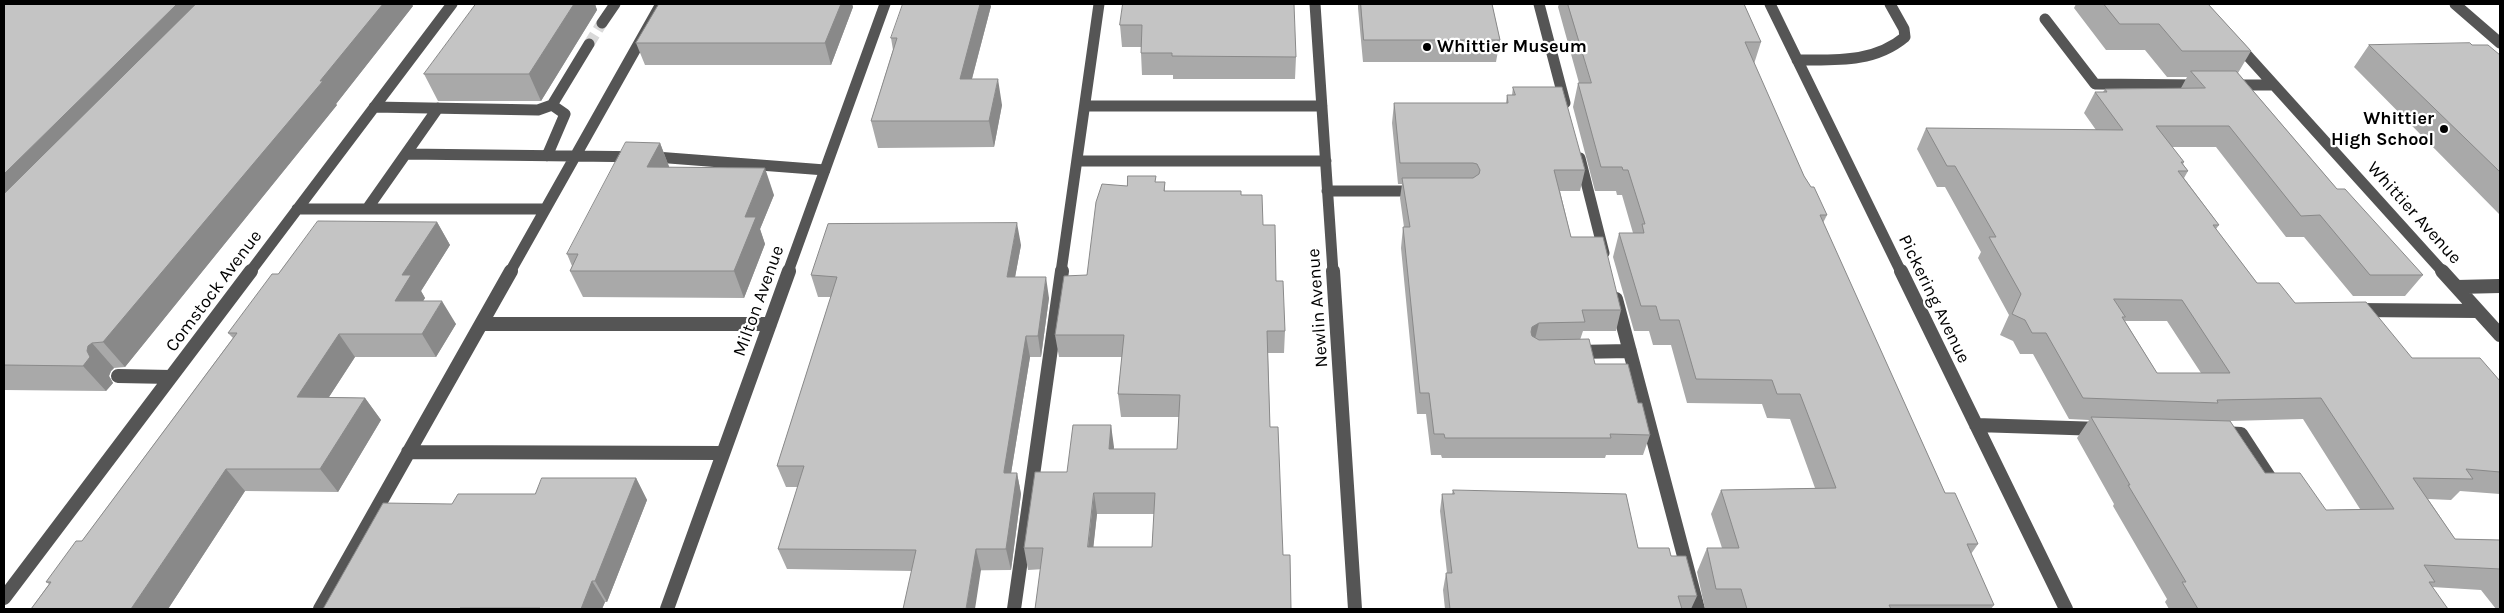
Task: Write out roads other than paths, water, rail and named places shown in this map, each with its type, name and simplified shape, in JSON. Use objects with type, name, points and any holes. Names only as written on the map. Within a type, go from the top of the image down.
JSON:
[{"type":"street","name":"Comstock Avenue","points":[[4,598],[452,4]]},
{"type":"street","points":[[320,609],[662,4]]},
{"type":"street","name":"Milton Avenue","points":[[667,609],[885,4]]},
{"type":"street","points":[[1014,609],[1099,4]]},
{"type":"street","name":"Newlin Avenue","points":[[1316,4],[1355,609]]},
{"type":"street","points":[[1539,4],[1569,119]]},
{"type":"street","name":"Pickering Avenue","points":[[1770,4],[2066,609]]},
{"type":"street","points":[[1798,60],[1855,58],[1889,50],[1905,37],[1904,28],[1890,4]]},
{"type":"street","points":[[2455,4],[2500,43]]},
{"type":"street","points":[[602,22],[613,6]]},
{"type":"street","points":[[2045,19],[2095,84],[2274,86]]},
{"type":"street","name":"Whittier Avenue","points":[[2231,38],[2500,335]]},
{"type":"street","points":[[374,108],[538,110],[552,105],[589,44]]},
{"type":"street","points":[[547,156],[565,114],[552,105]]},
{"type":"street","points":[[1085,106],[1322,106]]},
{"type":"street","points":[[367,209],[438,108]]},
{"type":"street","points":[[1577,148],[1607,264]]},
{"type":"street","points":[[406,154],[656,157],[825,170]]},
{"type":"street","points":[[1077,161],[1326,161]]},
{"type":"street","points":[[1327,191],[1432,191]]},
{"type":"street","points":[[297,209],[545,209]]},
{"type":"street","points":[[1612,283],[1698,609]]},
{"type":"street","points":[[2457,287],[2500,286]]},
{"type":"street","points":[[2343,310],[2478,311]]},
{"type":"street","points":[[481,324],[770,324]]},
{"type":"street","points":[[1564,352],[1630,351]]},
{"type":"street","points":[[118,376],[171,377]]},
{"type":"street","points":[[1976,425],[2114,429]]},
{"type":"street","points":[[2212,433],[2242,434],[2273,483]]},
{"type":"street","points":[[408,452],[723,453]]},
{"type":"tunnel","points":[[589,44],[602,23]]},
{"type":"place","name":"Whittier Museum","points":[[1427,47]]},
{"type":"place","name":"Whittier High School","points":[[2444,129]]}]
